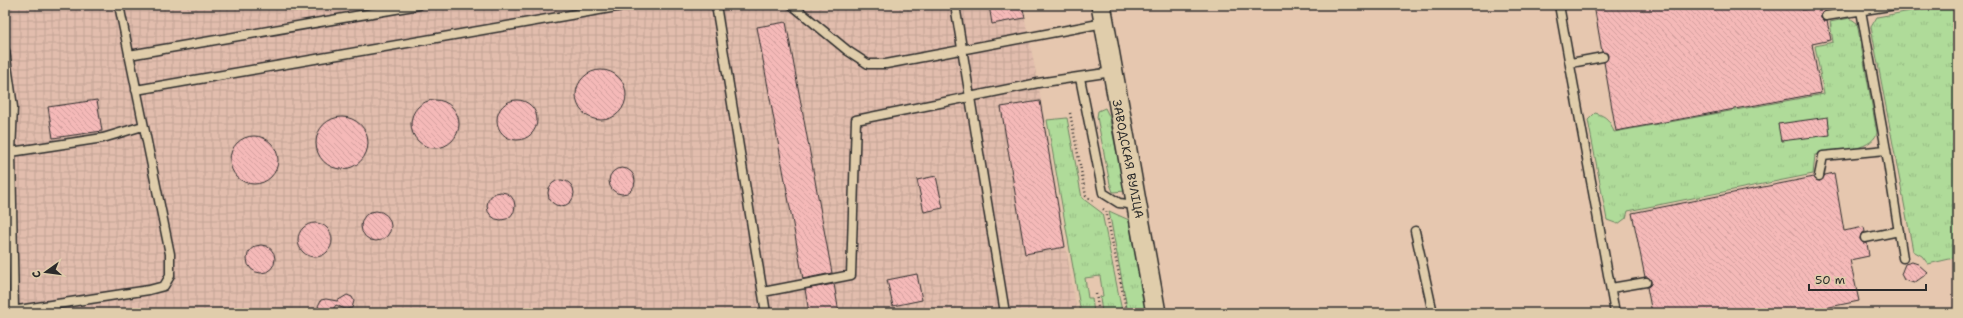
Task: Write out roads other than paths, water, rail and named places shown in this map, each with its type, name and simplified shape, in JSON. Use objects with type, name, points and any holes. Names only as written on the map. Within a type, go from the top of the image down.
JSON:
[{"type":"street","name":"ЗАВОДСКАЯ ВУЛІЦА","points":[[1100,5],[1156,313]]},
{"type":"lane","points":[[5,312],[142,291],[164,286],[170,276],[170,254],[119,5]]},
{"type":"lane","points":[[129,55],[419,5]]},
{"type":"lane","points":[[136,90],[628,5]]},
{"type":"lane","points":[[716,5],[766,313]]},
{"type":"lane","points":[[792,5],[848,51],[868,64],[886,64],[1104,23]]},
{"type":"lane","points":[[955,5],[1005,313]]},
{"type":"lane","points":[[1559,5],[1571,63],[1615,313]]},
{"type":"lane","points":[[1826,16],[1860,8],[1896,5]]},
{"type":"lane","points":[[1860,8],[1886,150],[1903,258]]},
{"type":"lane","points":[[5,51],[13,107],[11,152],[14,310]]},
{"type":"lane","points":[[1571,63],[1603,57]]},
{"type":"lane","points":[[763,292],[851,274],[856,120],[1038,83],[1080,78],[1112,72]]},
{"type":"lane","points":[[1080,78],[1103,193],[1118,203],[1137,206]]},
{"type":"lane","points":[[11,152],[103,138],[143,126]]},
{"type":"lane","points":[[1819,176],[1823,156],[1886,150]]},
{"type":"lane","points":[[1415,231],[1433,313]]},
{"type":"lane","points":[[1866,238],[1899,231]]},
{"type":"lane","points":[[1611,288],[1646,282]]}]
